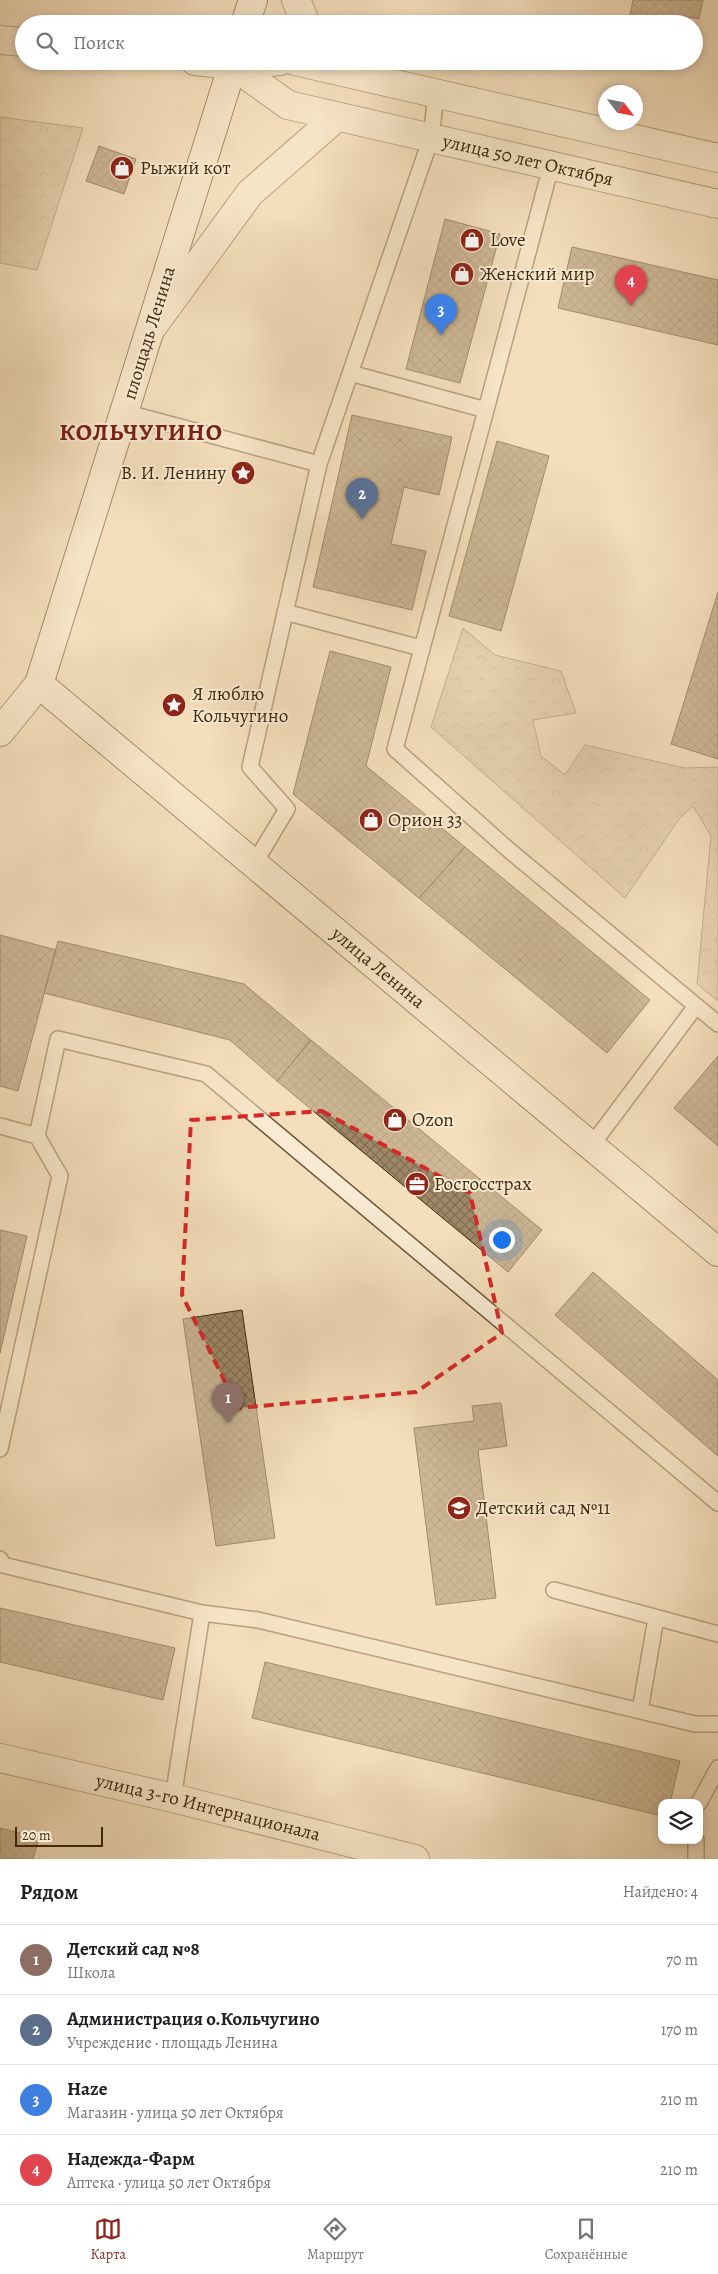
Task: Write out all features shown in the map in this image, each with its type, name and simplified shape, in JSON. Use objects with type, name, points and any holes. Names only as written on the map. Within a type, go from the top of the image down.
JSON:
[{"type":"street","points":[[248,15],[253,0]]},
{"type":"street","points":[[296,0],[302,15]]},
{"type":"street","points":[[0,40],[15,41]]},
{"type":"street","name":"площадь Ленина","points":[[0,732],[39,684],[231,70]]},
{"type":"street","name":"улица 50 лет Октября","points":[[242,70],[288,105],[718,204]]},
{"type":"street","points":[[355,70],[436,94],[718,158]]},
{"type":"street","points":[[149,332],[250,193],[337,116]]},
{"type":"street","name":"улица Ленина","points":[[39,684],[718,1252]]},
{"type":"street","name":"улица 3-го Интернационала","points":[[0,1758],[173,1798],[415,1859]]},
{"type":"lane","points":[[254,864],[287,809],[250,767],[319,464],[431,138],[436,94]]},
{"type":"lane","points":[[551,166],[420,648],[395,748],[510,851],[718,1024]]},
{"type":"lane","points":[[350,373],[486,410]]},
{"type":"lane","points":[[124,412],[319,464]]},
{"type":"lane","points":[[285,612],[420,648]]},
{"type":"lane","points":[[591,1146],[696,1006]]},
{"type":"lane","points":[[0,1448],[60,1176],[37,1136],[58,1039],[206,1074],[718,1503]]},
{"type":"lane","points":[[0,1126],[37,1136]]},
{"type":"lane","points":[[0,1559],[3,1565],[202,1613],[258,1620],[695,1724],[718,1724]]},
{"type":"lane","points":[[554,1590],[718,1634]]},
{"type":"lane","points":[[173,1798],[202,1613]]},
{"type":"lane","points":[[640,1711],[656,1618]]},
{"type":"lane","points":[[701,1799],[718,1768]]},
{"type":"lane","points":[[696,1844],[696,1859]]},
{"type":"highlighted area","points":[[322,1111],[470,1193],[502,1333],[416,1392],[238,1408],[182,1295],[191,1120]]},
{"type":"green space","points":[[0,117],[83,128],[37,270],[0,263]]},
{"type":"green space","points":[[463,628],[495,655],[561,671],[576,713],[533,720],[541,756],[565,775],[585,745],[684,768],[718,767],[718,1001],[697,984],[711,836],[693,806],[679,819],[625,898],[431,727]]},
{"type":"building","points":[[633,0],[703,0],[700,15],[630,15]]},
{"type":"building","points":[[99,146],[136,159],[124,194],[86,181]]},
{"type":"building","points":[[445,219],[500,234],[460,383],[406,369]]},
{"type":"building","points":[[572,247],[718,280],[718,345],[558,308]]},
{"type":"building","points":[[352,415],[452,437],[439,495],[404,487],[391,544],[426,551],[412,610],[313,587]]},
{"type":"building","points":[[497,441],[549,456],[501,631],[449,616]]},
{"type":"building","points":[[718,592],[718,759],[671,744]]},
{"type":"building","points":[[330,651],[391,667],[366,766],[465,847],[419,898],[293,794]]},
{"type":"building","points":[[465,847],[650,1000],[607,1053],[419,898]]},
{"type":"building","points":[[0,935],[56,950],[18,1091],[0,1086]]},
{"type":"building","points":[[58,941],[244,984],[311,1040],[277,1081],[230,1040],[44,993]]},
{"type":"building","points":[[311,1040],[542,1230],[508,1272],[277,1081]]},
{"type":"building","points":[[718,1056],[718,1146],[674,1108]]},
{"type":"building","points":[[0,1230],[27,1236],[0,1353]]},
{"type":"building","points":[[593,1272],[718,1380],[718,1456],[555,1315]]},
{"type":"building","points":[[242,1310],[275,1538],[216,1546],[183,1319]]},
{"type":"building","points":[[501,1403],[507,1446],[478,1450],[496,1598],[436,1605],[414,1428],[474,1421],[472,1406]]},
{"type":"building","points":[[0,1608],[175,1648],[163,1700],[0,1662]]},
{"type":"building","points":[[265,1662],[680,1761],[671,1799],[658,1799],[658,1815],[252,1718]]},
{"type":"building","points":[[0,1828],[39,1838],[33,1859],[0,1859]]},
{"type":"place","name":"Рыжий кот","points":[[122,168]]},
{"type":"place","name":"Love","points":[[472,240]]},
{"type":"place","name":"Женский мир","points":[[462,274]]},
{"type":"place","name":"Надежда-Фарм","points":[[631,306]]},
{"type":"place","name":"Haze","points":[[441,335]]},
{"type":"place","name":"В. И. Ленину","points":[[243,473]]},
{"type":"place","name":"Администрация о.Кольчугино","points":[[362,519]]},
{"type":"place","name":"Я люблю Кольчугино","points":[[174,705]]},
{"type":"place","name":"Орион 33","points":[[371,820]]},
{"type":"place","name":"Ozon","points":[[395,1120]]},
{"type":"place","name":"Росгосстрах","points":[[417,1184]]},
{"type":"place","name":"Детский сад №8","points":[[228,1423]]},
{"type":"place","name":"Детский сад №11","points":[[459,1508]]},
{"type":"district","name":"КОЛЬЧУГИНО","points":[[141,432]]}]
